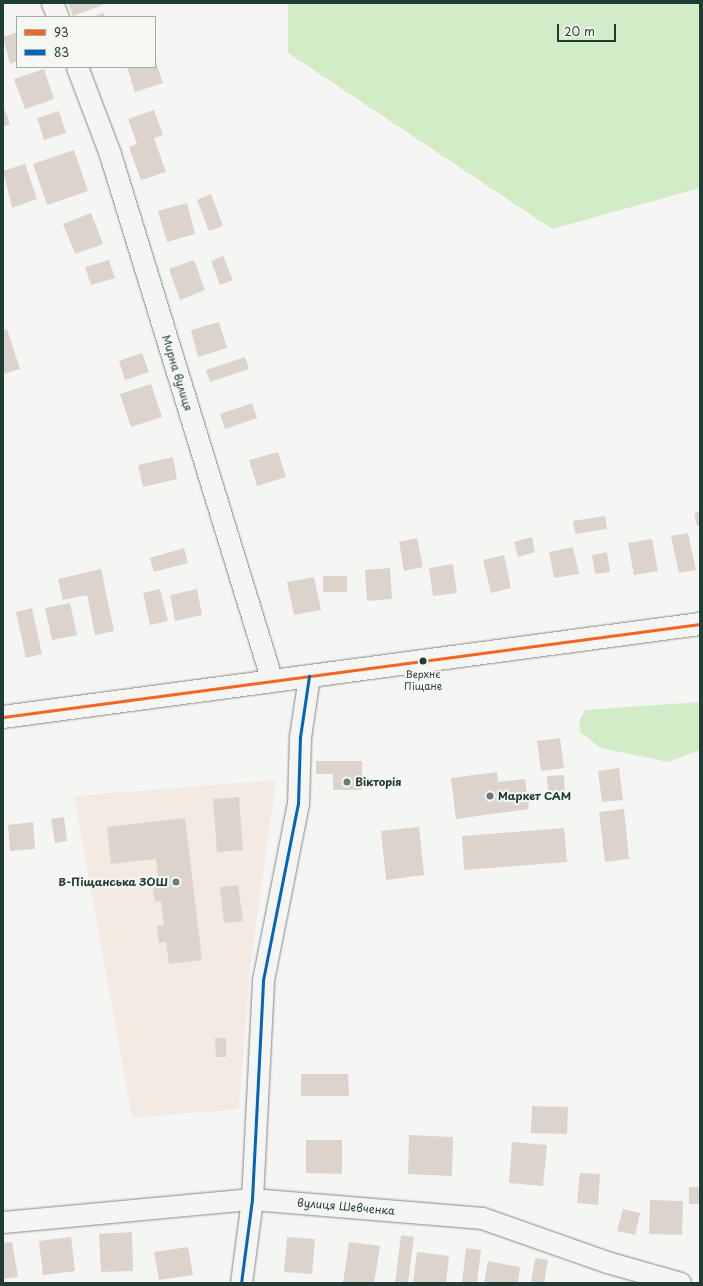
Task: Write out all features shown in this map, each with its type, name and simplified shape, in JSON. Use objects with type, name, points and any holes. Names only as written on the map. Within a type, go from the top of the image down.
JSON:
[{"type":"main road","points":[[3,717],[700,624]]},
{"type":"street","points":[[52,3],[58,16]]},
{"type":"street","name":"Мирна вулиця","points":[[77,68],[110,154],[272,681]]},
{"type":"street","points":[[241,1283],[252,1199],[263,980],[298,804],[300,736],[309,676]]},
{"type":"street","name":"вулиця Шевченка","points":[[3,1222],[252,1199],[482,1218],[606,1262],[680,1283]]},
{"type":"shaded area","name":"В-Піщанська ЗОШ","points":[[276,780],[250,968],[239,1109],[132,1118],[74,796]]},
{"type":"green space","points":[[288,3],[700,3],[700,188],[552,229],[288,53]]},
{"type":"green space","points":[[700,702],[700,750],[668,762],[601,748],[581,733],[579,721],[585,710]]},
{"type":"building","points":[[68,3],[102,3],[103,5],[73,16]]},
{"type":"building","points":[[103,13],[104,16],[96,16]]},
{"type":"building","points":[[16,32],[16,61],[10,64],[3,37]]},
{"type":"building","points":[[156,62],[163,83],[135,92],[127,68],[156,68]]},
{"type":"building","points":[[44,69],[54,99],[25,109],[14,79]]},
{"type":"building","points":[[3,105],[10,124],[3,127]]},
{"type":"building","points":[[154,110],[163,135],[154,138],[166,172],[141,180],[129,147],[137,144],[128,119]]},
{"type":"building","points":[[59,111],[66,133],[44,140],[37,118]]},
{"type":"building","points":[[74,150],[88,191],[47,205],[33,164]]},
{"type":"building","points":[[25,164],[37,199],[12,208],[3,171]]},
{"type":"building","points":[[211,194],[223,226],[209,231],[197,200]]},
{"type":"building","points":[[187,203],[195,234],[167,242],[158,211]]},
{"type":"building","points":[[91,213],[103,244],[75,254],[63,224]]},
{"type":"building","points":[[223,256],[233,280],[220,285],[211,261]]},
{"type":"building","points":[[109,260],[115,278],[91,285],[85,267]]},
{"type":"building","points":[[194,260],[205,290],[180,300],[169,269]]},
{"type":"building","points":[[219,322],[227,348],[198,357],[191,330]]},
{"type":"building","points":[[7,329],[20,369],[3,374],[3,330]]},
{"type":"building","points":[[142,353],[149,372],[125,380],[119,361]]},
{"type":"building","points":[[245,357],[249,369],[210,382],[206,370]]},
{"type":"building","points":[[151,384],[162,417],[131,427],[120,394]]},
{"type":"building","points":[[252,403],[257,418],[225,429],[220,414]]},
{"type":"building","points":[[278,452],[286,477],[257,486],[249,460]]},
{"type":"building","points":[[173,457],[177,479],[143,487],[138,465]]},
{"type":"building","points":[[700,512],[700,525],[697,526],[694,513]]},
{"type":"building","points":[[605,516],[607,529],[575,534],[573,521]]},
{"type":"building","points":[[688,533],[696,570],[679,573],[671,536]]},
{"type":"building","points":[[532,537],[535,552],[518,557],[514,542]]},
{"type":"building","points":[[417,538],[423,567],[404,571],[399,542]]},
{"type":"building","points":[[652,539],[658,571],[634,575],[628,543]]},
{"type":"building","points":[[573,547],[579,574],[554,578],[549,552]]},
{"type":"building","points":[[184,548],[188,563],[154,572],[150,558]]},
{"type":"building","points":[[607,552],[610,572],[595,574],[592,555]]},
{"type":"building","points":[[504,555],[511,588],[491,593],[483,560]]},
{"type":"building","points":[[453,564],[457,593],[433,596],[429,568]]},
{"type":"building","points":[[390,568],[392,599],[367,601],[365,570]]},
{"type":"building","points":[[101,569],[114,631],[95,635],[87,595],[63,600],[58,579]]},
{"type":"building","points":[[323,576],[347,576],[347,592],[323,592]]},
{"type":"building","points":[[314,577],[321,610],[294,615],[287,582]]},
{"type":"building","points":[[160,589],[168,621],[150,625],[143,593]]},
{"type":"building","points":[[197,589],[202,615],[175,621],[170,595]]},
{"type":"building","points":[[70,603],[77,635],[52,640],[45,608]]},
{"type":"building","points":[[32,608],[42,654],[26,658],[16,612]]},
{"type":"building","points":[[560,738],[564,768],[541,771],[537,741]]},
{"type":"building","name":"Вікторія","points":[[316,761],[362,761],[362,790],[333,790],[333,774],[316,774]]},
{"type":"building","points":[[619,768],[623,800],[602,802],[598,771]]},
{"type":"building","name":"Маркет САМ","points":[[497,772],[498,782],[525,779],[529,809],[456,819],[451,778]]},
{"type":"building","points":[[564,775],[565,800],[549,801],[547,776]]},
{"type":"building","points":[[239,797],[243,850],[217,852],[213,799]]},
{"type":"building","points":[[624,809],[629,859],[605,862],[599,812]]},
{"type":"building","points":[[64,817],[67,841],[55,843],[51,819]]},
{"type":"building","points":[[185,818],[202,960],[169,964],[166,942],[159,943],[157,926],[164,925],[161,901],[155,902],[152,881],[159,881],[156,859],[111,864],[107,827]]},
{"type":"building","points":[[33,822],[35,849],[10,851],[8,825]]},
{"type":"building","points":[[419,827],[424,875],[386,880],[381,831]]},
{"type":"building","points":[[564,828],[567,862],[464,870],[462,836]]},
{"type":"building","points":[[238,885],[243,921],[224,923],[220,887]]},
{"type":"building","points":[[215,1038],[226,1038],[226,1057],[216,1057]]},
{"type":"building","points":[[301,1074],[348,1074],[349,1096],[301,1096]]},
{"type":"building","points":[[532,1106],[568,1107],[567,1134],[531,1133]]},
{"type":"building","points":[[409,1135],[453,1137],[452,1176],[408,1174]]},
{"type":"building","points":[[306,1140],[342,1140],[342,1174],[306,1173]]},
{"type":"building","points":[[512,1142],[547,1145],[543,1186],[509,1183]]},
{"type":"building","points":[[580,1173],[600,1174],[598,1205],[577,1203]]},
{"type":"building","points":[[689,1187],[700,1187],[700,1204],[689,1204]]},
{"type":"building","points":[[650,1200],[683,1201],[682,1235],[649,1234]]},
{"type":"building","points":[[623,1209],[640,1213],[635,1235],[617,1231]]},
{"type":"building","points":[[132,1232],[133,1271],[101,1272],[99,1234]]},
{"type":"building","points":[[401,1235],[414,1237],[408,1283],[395,1283]]},
{"type":"building","points":[[71,1237],[75,1271],[43,1275],[39,1241]]},
{"type":"building","points":[[287,1237],[315,1239],[312,1274],[284,1272]]},
{"type":"building","points":[[12,1242],[18,1277],[3,1279],[3,1243]]},
{"type":"building","points":[[349,1242],[380,1246],[374,1283],[343,1283]]},
{"type":"building","points":[[188,1247],[193,1275],[159,1280],[154,1252]]},
{"type":"building","points":[[466,1248],[481,1250],[477,1283],[462,1283]]},
{"type":"building","points":[[417,1252],[449,1256],[446,1283],[413,1283]]},
{"type":"building","points":[[535,1258],[548,1260],[544,1283],[531,1283]]},
{"type":"building","points":[[488,1261],[520,1267],[518,1283],[484,1283]]},
{"type":"transit line","name":"93","points":[[3,717],[700,624]]},
{"type":"transit line","name":"83","points":[[241,1283],[252,1199],[263,980],[298,804],[300,737],[309,676]]},
{"type":"place","name":"Верхнє Піщане","points":[[423,661]]},
{"type":"place","name":"Вікторія","points":[[347,782]]},
{"type":"place","name":"Маркет САМ","points":[[490,796]]},
{"type":"place","name":"В-Піщанська ЗОШ","points":[[176,882]]}]
